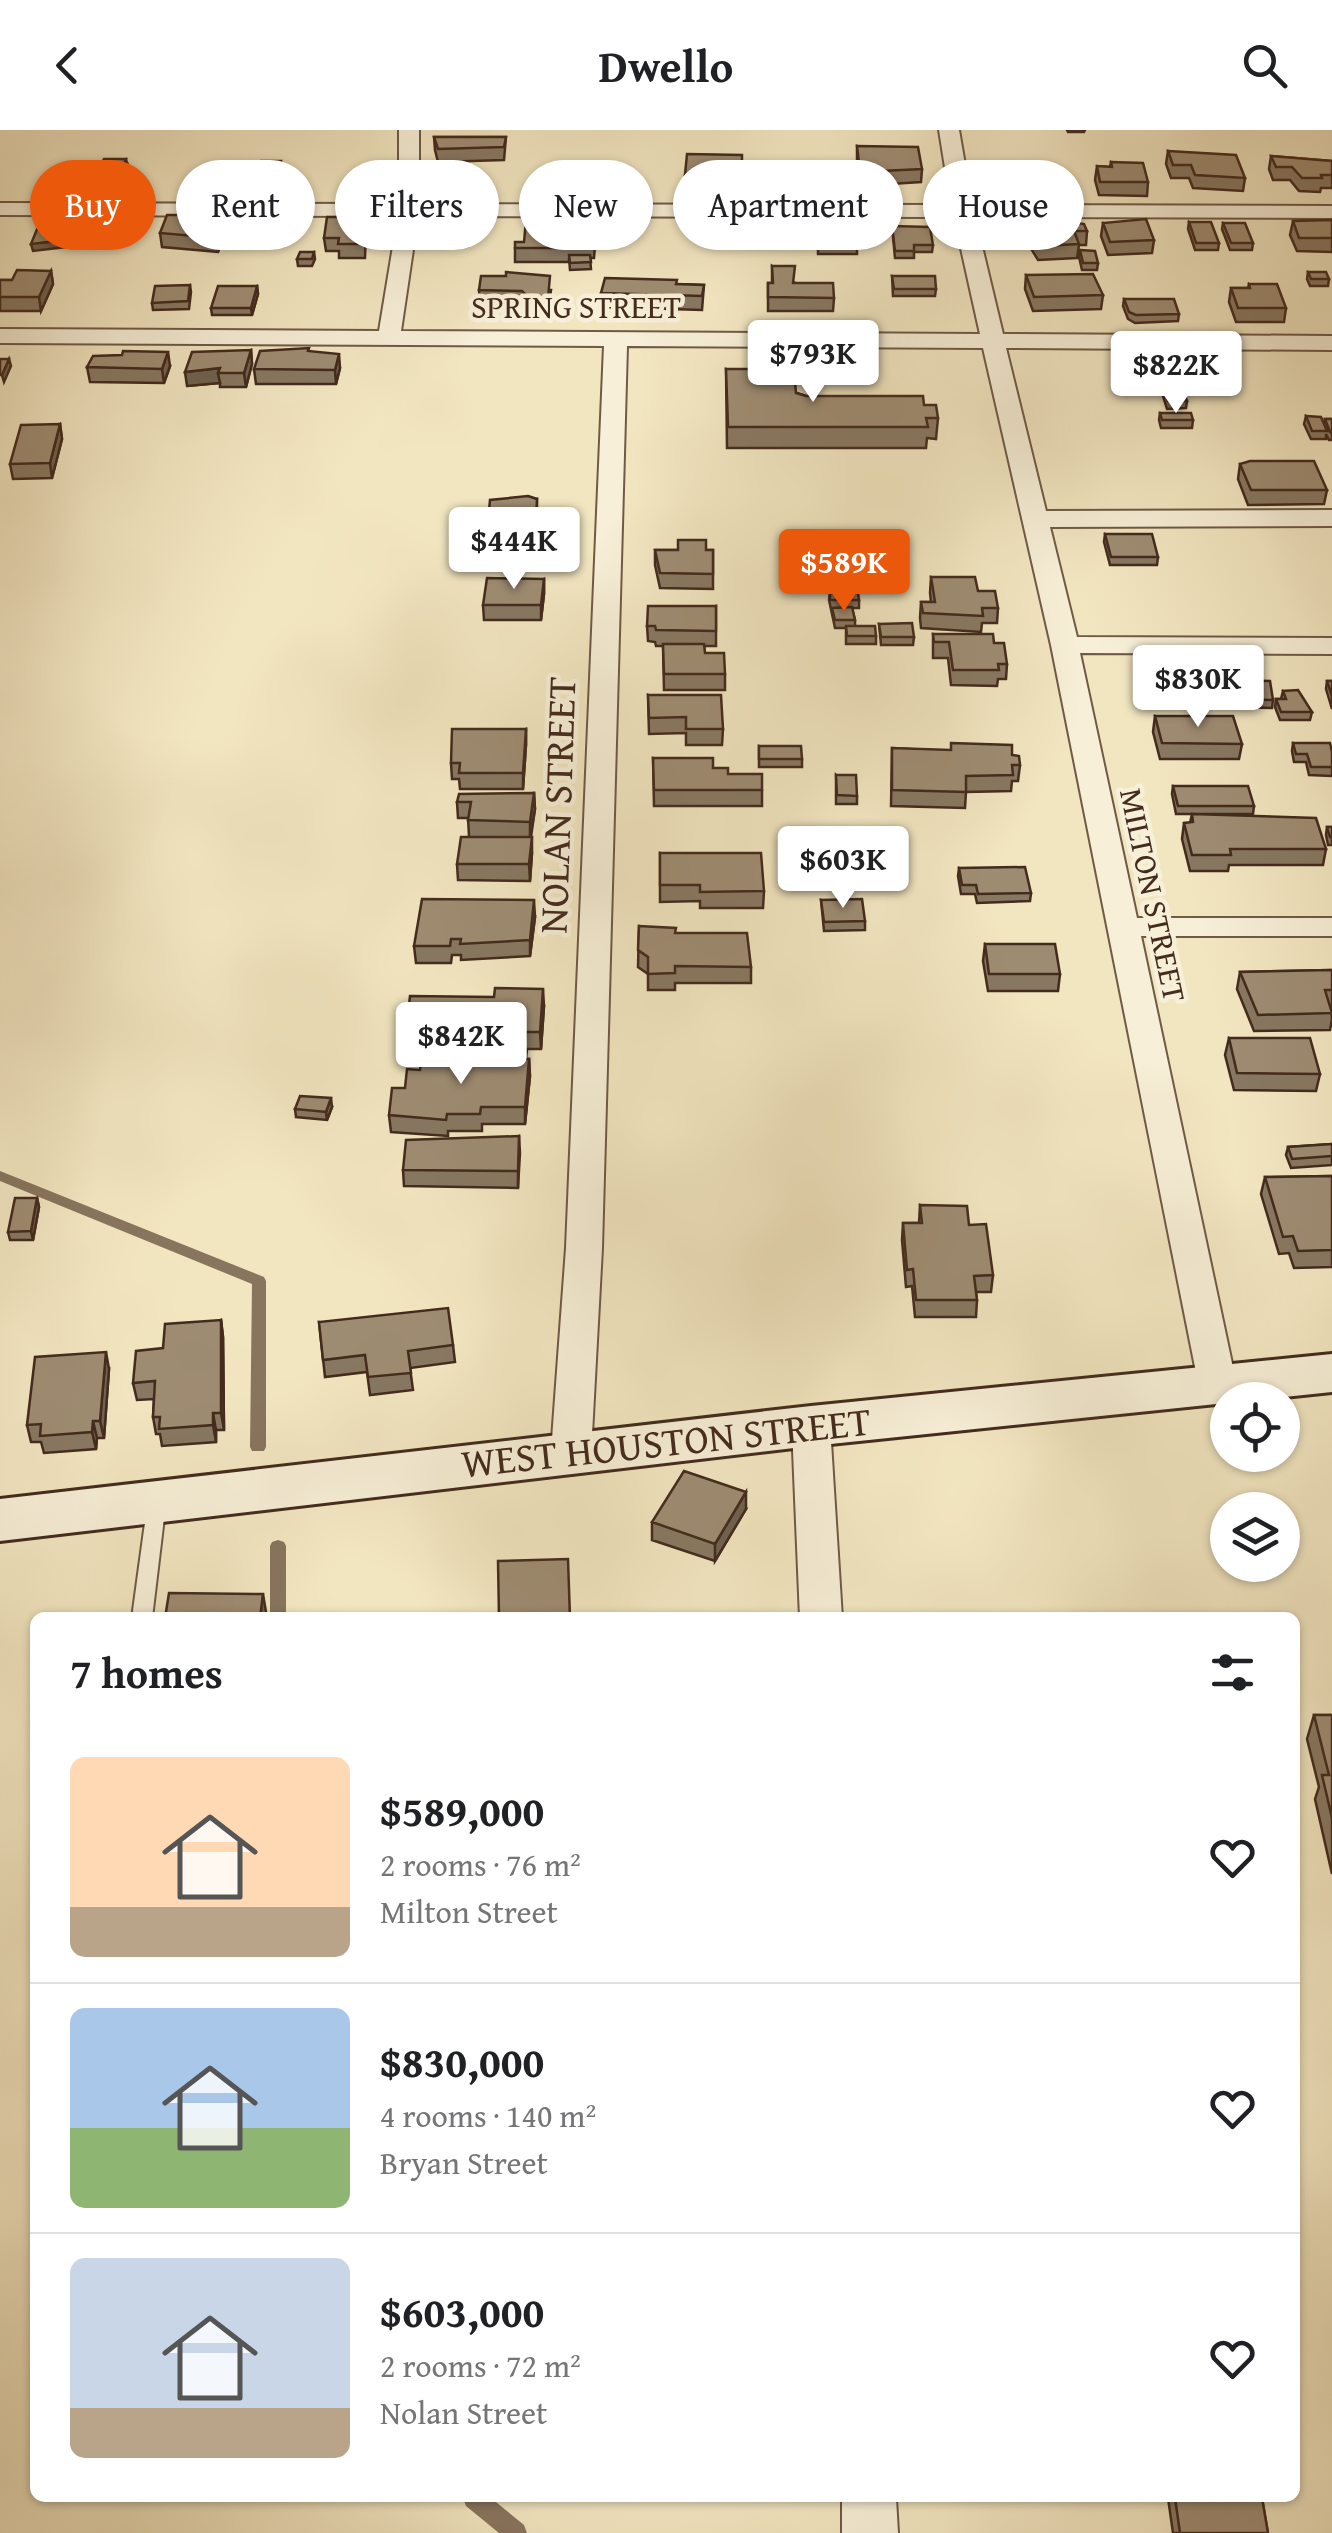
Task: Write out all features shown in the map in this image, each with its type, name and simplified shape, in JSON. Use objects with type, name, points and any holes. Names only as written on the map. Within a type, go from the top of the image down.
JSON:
[{"type":"main road","name":"WEST HOUSTON STREET","points":[[1217,1382],[1332,1373]]},
{"type":"main road","name":"WEST HOUSTON STREET","points":[[0,1520],[1210,1383]]},
{"type":"street","points":[[408,130],[409,160]]},
{"type":"street","name":"MILTON STREET","points":[[948,130],[953,160]]},
{"type":"street","points":[[0,209],[335,210]]},
{"type":"street","points":[[499,210],[923,212]]},
{"type":"street","points":[[1084,212],[1332,212]]},
{"type":"street","points":[[390,338],[404,250]]},
{"type":"street","name":"MILTON STREET","points":[[972,250],[1065,646],[1217,1382]]},
{"type":"street","name":"SPRING STREET","points":[[0,336],[1332,344]]},
{"type":"street","name":"NOLAN STREET","points":[[571,1453],[584,1248],[616,340]]},
{"type":"street","points":[[1036,519],[1332,518]]},
{"type":"street","points":[[1065,646],[1332,646]]},
{"type":"street","points":[[1124,928],[1332,927]]},
{"type":"street","points":[[811,1426],[821,1612]]},
{"type":"street","points":[[868,2502],[870,2533]]},
{"type":"lane","points":[[143,1612],[157,1500]]},
{"type":"building","points":[[434,137],[506,137],[504,147],[438,149]]},
{"type":"building","points":[[857,146],[918,147],[922,169],[903,170],[903,160],[859,160]]},
{"type":"building","points":[[1168,151],[1236,155],[1245,178],[1195,175],[1191,165],[1173,165]]},
{"type":"building","points":[[687,154],[742,155],[742,160],[686,160]]},
{"type":"building","points":[[1271,156],[1332,161],[1332,175],[1302,178],[1292,167],[1276,167]]},
{"type":"building","points":[[1111,162],[1143,163],[1148,182],[1100,182],[1097,166],[1112,167]]},
{"type":"building","points":[[167,215],[176,215],[176,234],[160,233]]},
{"type":"building","points":[[327,217],[335,217],[335,238],[324,238]]},
{"type":"building","points":[[1146,219],[1154,240],[1110,242],[1103,223]]},
{"type":"building","points":[[1332,220],[1332,238],[1299,238],[1293,221]]},
{"type":"building","points":[[1189,222],[1211,222],[1219,243],[1196,243]]},
{"type":"building","points":[[1223,223],[1245,223],[1253,243],[1231,243]]},
{"type":"building","points":[[903,226],[923,227],[923,245],[914,245],[914,251],[895,251],[903,250]]},
{"type":"building","points":[[1080,250],[1095,251],[1098,263],[1083,263]]},
{"type":"building","points":[[300,252],[314,252],[312,259],[297,259]]},
{"type":"building","points":[[569,255],[590,255],[591,262],[570,263]]},
{"type":"building","points":[[772,266],[795,266],[793,283],[833,283],[834,298],[768,297],[768,283],[773,283]]},
{"type":"building","points":[[17,270],[51,271],[39,297],[0,297],[0,280],[12,280]]},
{"type":"building","points":[[506,272],[550,276],[548,298],[529,298],[522,291],[479,290],[481,276],[506,276]]},
{"type":"building","points":[[1308,272],[1326,272],[1329,279],[1311,279]]},
{"type":"building","points":[[1093,274],[1103,295],[1034,297],[1026,275]]},
{"type":"building","points":[[892,276],[935,276],[936,289],[894,289]]},
{"type":"building","points":[[605,278],[677,280],[676,284],[704,285],[702,296],[601,293]]},
{"type":"building","points":[[1249,284],[1277,284],[1286,308],[1238,308],[1231,288],[1250,288]]},
{"type":"building","points":[[190,285],[188,301],[152,303],[155,286]]},
{"type":"building","points":[[218,286],[257,286],[251,308],[211,308]]},
{"type":"building","points":[[1124,299],[1174,299],[1179,314],[1136,315],[1129,312]]},
{"type":"building","points":[[309,348],[308,351],[339,354],[335,370],[254,369],[260,351]]},
{"type":"building","points":[[251,350],[244,373],[218,373],[220,368],[185,372],[192,352]]},
{"type":"building","points":[[123,351],[168,352],[162,369],[87,367],[93,356],[122,355]]},
{"type":"building","points":[[0,359],[9,359],[2,375],[0,375]]},
{"type":"building","points":[[726,369],[794,369],[796,393],[806,396],[923,396],[924,405],[936,405],[938,418],[926,418],[928,427],[728,427]]},
{"type":"building","points":[[1164,389],[1183,389],[1187,401],[1168,401]]},
{"type":"building","points":[[1160,413],[1191,413],[1193,420],[1162,420]]},
{"type":"building","points":[[1306,416],[1321,417],[1327,431],[1312,431]]},
{"type":"building","points":[[60,424],[50,463],[10,464],[21,425]]},
{"type":"building","points":[[1314,461],[1327,490],[1251,490],[1240,464]]},
{"type":"building","points":[[528,496],[537,499],[536,522],[488,522],[490,500]]},
{"type":"building","points":[[1105,534],[1152,534],[1158,557],[1111,557]]},
{"type":"building","points":[[678,540],[706,540],[706,550],[713,550],[713,574],[660,573],[655,550],[678,550]]},
{"type":"building","points":[[931,577],[975,577],[978,591],[995,591],[998,608],[982,608],[983,616],[923,613],[921,602],[935,602]]},
{"type":"building","points":[[487,578],[544,579],[541,605],[483,605]]},
{"type":"building","points":[[857,586],[859,600],[830,600],[835,587]]},
{"type":"building","points":[[648,606],[716,606],[716,631],[656,630],[655,626],[647,626]]},
{"type":"building","points":[[852,607],[855,620],[835,620],[832,608]]},
{"type":"building","points":[[912,623],[914,637],[881,637],[879,624]]},
{"type":"building","points":[[846,626],[875,626],[876,636],[847,636]]},
{"type":"building","points":[[933,634],[993,634],[994,643],[1004,643],[1007,664],[998,664],[999,670],[953,670],[949,642],[934,642]]},
{"type":"building","points":[[663,644],[704,644],[705,653],[724,653],[725,674],[664,674]]},
{"type":"building","points":[[1141,673],[1197,673],[1205,699],[1148,699]]},
{"type":"building","points":[[1232,680],[1270,681],[1273,700],[1235,699]]},
{"type":"building","points":[[1298,690],[1312,712],[1281,712],[1276,699],[1286,699],[1283,691]]},
{"type":"building","points":[[648,695],[721,695],[723,729],[686,729],[686,717],[649,718]]},
{"type":"building","points":[[1155,716],[1233,716],[1242,744],[1162,743]]},
{"type":"building","points":[[452,729],[526,729],[523,773],[459,773],[460,763],[451,763]]},
{"type":"building","points":[[951,743],[1012,745],[1012,755],[1019,756],[1020,765],[1012,765],[1013,775],[966,776],[966,792],[892,790],[892,748],[951,750]]},
{"type":"building","points":[[1293,743],[1330,743],[1332,767],[1311,767],[1307,754],[1296,754]]},
{"type":"building","points":[[759,746],[801,746],[802,759],[759,759]]},
{"type":"building","points":[[653,758],[713,758],[713,768],[728,768],[728,774],[762,774],[762,790],[654,790]]},
{"type":"building","points":[[836,775],[856,775],[857,796],[837,795]]},
{"type":"building","points":[[1173,786],[1248,786],[1254,806],[1178,806]]},
{"type":"building","points":[[534,793],[530,822],[468,820],[471,802],[457,802],[459,794]]},
{"type":"building","points":[[1192,814],[1316,818],[1326,849],[1230,849],[1231,855],[1192,855],[1184,823],[1193,822]]},
{"type":"building","points":[[461,837],[532,837],[529,864],[457,864]]},
{"type":"building","points":[[660,853],[761,853],[764,891],[700,892],[700,885],[660,885]]},
{"type":"building","points":[[1025,867],[1031,893],[978,894],[976,885],[962,885],[959,868]]},
{"type":"building","points":[[422,899],[534,900],[530,940],[460,944],[461,939],[451,939],[450,946],[414,946]]},
{"type":"building","points":[[862,899],[865,921],[824,922],[821,900]]},
{"type":"building","points":[[639,926],[676,928],[675,933],[747,933],[751,967],[675,966],[675,973],[648,974],[648,957],[638,950]]},
{"type":"building","points":[[985,944],[1055,944],[1060,974],[989,974]]},
{"type":"building","points":[[1332,970],[1332,990],[1325,990],[1332,1013],[1258,1015],[1240,972]]},
{"type":"building","points":[[495,988],[543,989],[540,1032],[526,1032],[524,1047],[496,1047],[497,1032],[406,1031],[410,996],[494,997]]},
{"type":"building","points":[[1229,1038],[1310,1038],[1320,1074],[1237,1073]]},
{"type":"building","points":[[421,1058],[529,1059],[525,1107],[481,1107],[480,1114],[447,1114],[446,1120],[389,1115],[392,1088],[405,1088],[407,1069],[420,1070]]},
{"type":"building","points":[[300,1096],[331,1098],[326,1112],[295,1109]]},
{"type":"building","points":[[519,1136],[518,1171],[403,1170],[406,1140]]},
{"type":"building","points":[[1332,1144],[1332,1156],[1292,1159],[1288,1147]]},
{"type":"building","points":[[1332,1176],[1332,1250],[1298,1251],[1293,1236],[1283,1237],[1265,1177]]},
{"type":"building","points":[[15,1198],[37,1198],[31,1231],[8,1232]]},
{"type":"building","points":[[920,1205],[967,1206],[969,1225],[986,1224],[993,1275],[974,1276],[977,1300],[916,1300],[913,1269],[907,1270],[903,1223],[922,1223]]},
{"type":"building","points":[[448,1308],[453,1345],[408,1351],[411,1373],[368,1377],[365,1355],[323,1360],[319,1322]]},
{"type":"building","points":[[221,1320],[221,1413],[213,1413],[213,1425],[159,1429],[160,1417],[153,1417],[155,1381],[133,1383],[136,1351],[163,1348],[165,1324]]},
{"type":"building","points":[[106,1352],[100,1421],[93,1421],[92,1432],[40,1436],[41,1424],[27,1425],[35,1357]]},
{"type":"building","points":[[684,1471],[746,1492],[715,1544],[652,1522]]},
{"type":"building","points":[[568,1559],[570,1612],[499,1612],[498,1561]]},
{"type":"building","points":[[169,1593],[263,1594],[261,1612],[166,1612]]},
{"type":"building","points":[[1314,1715],[1332,1715],[1332,1818],[1322,1775],[1329,1775]]},
{"type":"building","points":[[1176,2502],[1263,2502],[1268,2533],[1180,2533]]},
{"type":"waterway","points":[[0,1176],[259,1281],[258,1447]]},
{"type":"waterway","points":[[278,1546],[278,1612]]},
{"type":"waterway","points":[[479,2502],[516,2533]]}]
